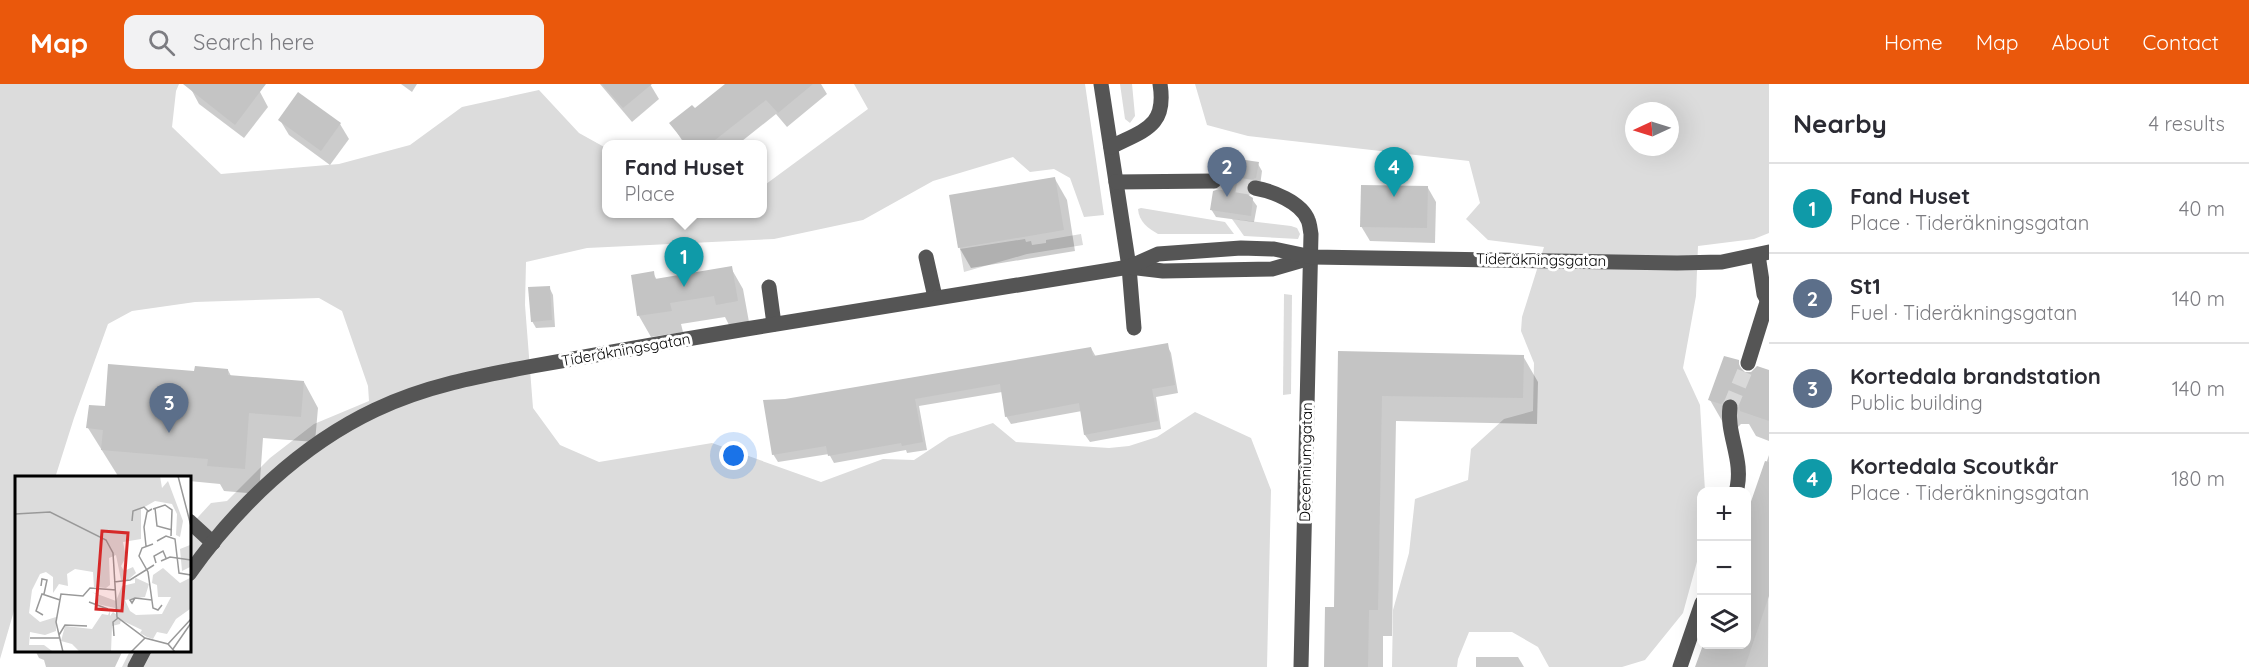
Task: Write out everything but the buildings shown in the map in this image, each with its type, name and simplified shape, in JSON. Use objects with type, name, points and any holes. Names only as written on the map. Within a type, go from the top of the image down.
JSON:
[{"type":"street","points":[[1101,84],[1129,267],[1134,328]]},
{"type":"street","points":[[1111,147],[1143,131],[1159,118],[1162,99],[1160,84]]},
{"type":"street","points":[[1116,182],[1214,181]]},
{"type":"street","name":"Decenniumgatan","points":[[1255,188],[1273,191],[1294,205],[1308,217],[1311,234],[1301,667]]},
{"type":"street","name":"Tideräkningsgatan","points":[[190,573],[213,543],[271,480],[313,446],[376,410],[412,395],[486,375],[774,324],[1129,267],[1158,254],[1241,248],[1274,249],[1312,257],[1677,263],[1722,262],[1763,253]]},
{"type":"street","points":[[1748,363],[1768,303],[1761,279],[1763,253]]},
{"type":"street","points":[[926,257],[935,297]]},
{"type":"street","points":[[769,287],[774,324]]},
{"type":"street","points":[[1730,407],[1729,417],[1738,459],[1737,487]]},
{"type":"street","points":[[190,522],[213,543]]},
{"type":"street","points":[[1680,667],[1697,615]]},
{"type":"street","points":[[135,667],[143,652]]},
{"type":"shaded area","points":[[0,84],[179,84],[176,91],[172,127],[221,174],[339,164],[410,145],[462,107],[539,90],[579,133],[602,146],[602,218],[767,218],[767,183],[868,109],[854,84],[1085,84],[1104,215],[1084,217],[1070,178],[1054,169],[1030,172],[1013,157],[933,181],[863,220],[774,239],[587,248],[526,262],[525,305],[533,408],[560,445],[599,462],[712,443],[821,482],[883,459],[914,460],[949,437],[993,423],[1016,442],[1109,448],[1129,446],[1157,437],[1195,412],[1251,438],[1271,490],[1267,667],[122,667],[130,652],[190,652],[190,526],[211,503],[227,501],[270,458],[314,424],[369,401],[368,386],[342,311],[319,298],[195,302],[132,311],[108,324],[56,476],[15,476],[15,607],[0,659]]},
{"type":"shaded area","points":[[1120,84],[1132,84],[1135,116],[1130,123],[1125,119]]},
{"type":"shaded area","points":[[1195,84],[1769,84],[1769,233],[1754,239],[1698,246],[1696,296],[1683,368],[1700,405],[1705,487],[1697,487],[1697,562],[1683,613],[1645,660],[1622,667],[1549,667],[1538,647],[1512,632],[1469,632],[1457,667],[1392,667],[1393,610],[1409,553],[1415,499],[1468,480],[1471,449],[1504,419],[1533,411],[1534,363],[1521,331],[1522,317],[1544,247],[1488,240],[1466,219],[1480,203],[1469,161],[1248,136],[1207,125]]},
{"type":"shaded area","points":[[1138,209],[1225,222],[1234,234],[1158,234],[1142,221]]},
{"type":"shaded area","points":[[1232,219],[1291,226],[1297,228],[1300,234],[1298,239],[1244,236]]},
{"type":"shaded area","points":[[1081,234],[1083,245],[1027,254],[964,272],[960,249],[1025,239],[1026,242],[1031,241],[1032,245],[1046,243],[1046,240]]},
{"type":"shaded area","points":[[1284,294],[1292,295],[1291,394],[1283,395]]},
{"type":"tunnel","points":[[1214,181],[1255,188]]},
{"type":"tunnel","points":[[1730,407],[1748,363]]},
{"type":"place","name":"St1","points":[[1227,197]]},
{"type":"place","name":"Kortedala Scoutkår","points":[[1394,197]]},
{"type":"place","name":"Fand Huset","points":[[684,287]]},
{"type":"place","name":"Kortedala brandstation","points":[[169,433]]}]
